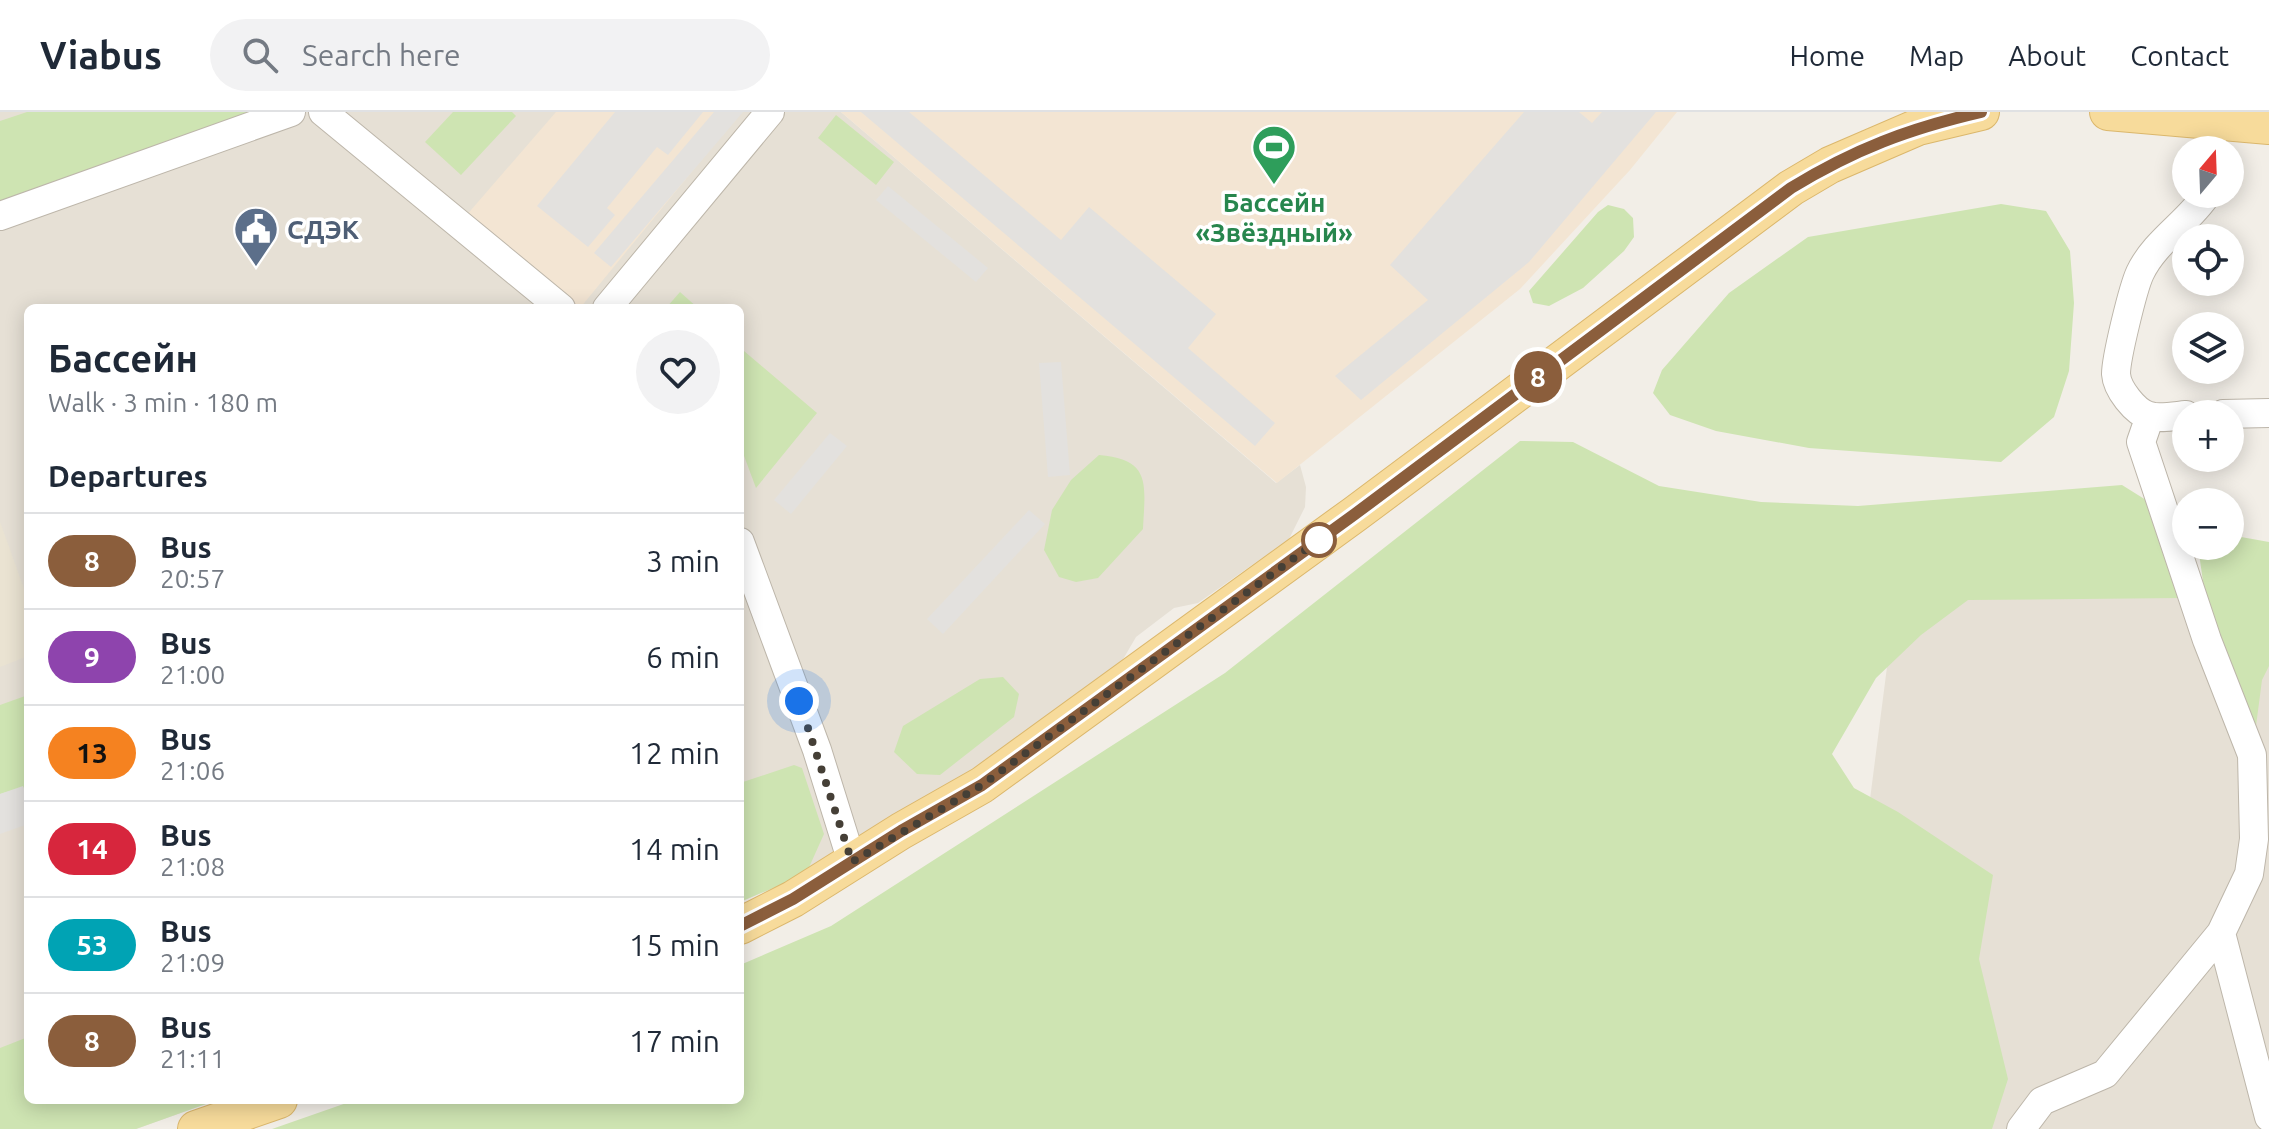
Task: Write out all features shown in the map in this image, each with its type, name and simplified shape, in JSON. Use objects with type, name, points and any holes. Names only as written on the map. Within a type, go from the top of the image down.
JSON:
[{"type":"main road","points":[[744,924],[793,899],[982,785],[1355,514],[1791,188],[1830,165],[1890,138],[1918,127],[1981,112]]},
{"type":"main road","points":[[2108,112],[2212,135],[2269,126]]},
{"type":"main road","points":[[196,1129],[268,1104]]},
{"type":"street","points":[[0,216],[291,112]]},
{"type":"street","points":[[323,112],[556,304]]},
{"type":"street","points":[[610,304],[770,112]]},
{"type":"street","points":[[2172,415],[2150,416],[2136,408],[2116,376],[2130,306],[2141,272],[2164,240],[2194,208]]},
{"type":"street","points":[[2244,414],[2269,413]]},
{"type":"street","points":[[2021,1129],[2042,1101],[2105,1074],[2221,933],[2249,874],[2260,753],[2207,640],[2141,442],[2150,416]]},
{"type":"street","points":[[744,553],[817,750],[852,862]]},
{"type":"street","points":[[2221,933],[2269,1117]]},
{"type":"shaded area","points":[[0,112],[841,112],[1276,483],[1300,465],[1306,487],[1305,507],[1289,539],[1198,603],[1174,608],[1136,637],[1122,661],[1034,728],[888,827],[806,874],[744,900],[744,304],[24,304],[24,1104],[206,1104],[136,1129],[0,1129]]},
{"type":"shaded area","points":[[556,112],[741,112],[583,304],[567,304],[465,217]]},
{"type":"shaded area","points":[[615,112],[703,112],[668,155],[657,147],[607,208],[615,215],[588,247],[537,206]]},
{"type":"shaded area","points":[[714,112],[743,112],[611,267],[594,253]]},
{"type":"shaded area","points":[[841,112],[1677,112],[1630,170],[1520,289],[1277,483]]},
{"type":"shaded area","points":[[861,112],[909,112],[1061,240],[1089,207],[1216,314],[1188,348],[1275,423],[1255,446]]},
{"type":"shaded area","points":[[1524,112],[1579,112],[1592,123],[1602,112],[1656,112],[1529,262],[1361,400],[1335,376],[1428,300],[1390,265]]},
{"type":"shaded area","points":[[888,186],[988,268],[976,282],[876,200]]},
{"type":"shaded area","points":[[1061,362],[1070,475],[1048,477],[1039,363]]},
{"type":"shaded area","points":[[830,433],[847,446],[791,514],[774,500]]},
{"type":"shaded area","points":[[1029,510],[1045,524],[943,634],[927,619]]},
{"type":"shaded area","points":[[0,522],[24,589],[24,658],[0,667]]},
{"type":"shaded area","points":[[2269,556],[2269,1129],[1844,1129],[1836,1064],[1896,597],[2197,581]]},
{"type":"shaded area","points":[[23,786],[24,789],[24,825],[0,834],[0,794]]},
{"type":"green space","points":[[27,112],[263,112],[0,204],[0,121]]},
{"type":"green space","points":[[453,112],[512,112],[516,116],[461,175],[425,142]]},
{"type":"green space","points":[[836,115],[894,162],[876,185],[818,138]]},
{"type":"green space","points":[[2001,204],[2046,211],[2070,251],[2074,303],[2069,371],[2054,417],[2001,462],[1809,448],[1716,431],[1670,415],[1653,393],[1662,370],[1729,293],[1808,237]]},
{"type":"green space","points":[[1608,205],[1624,209],[1633,218],[1634,237],[1624,251],[1583,288],[1549,306],[1533,303],[1529,291],[1598,212]]},
{"type":"green space","points":[[680,292],[694,304],[670,304]]},
{"type":"green space","points":[[744,351],[817,413],[756,488],[744,456]]},
{"type":"green space","points":[[1520,441],[1573,442],[1659,486],[1761,502],[1858,506],[2122,485],[2146,500],[2180,598],[1968,600],[1921,635],[1876,678],[1832,754],[1854,788],[1898,812],[1993,875],[1979,959],[2008,1079],[1992,1129],[272,1129],[344,1104],[744,1104],[744,963],[831,926],[1225,673]]},
{"type":"green space","points":[[1099,455],[1129,462],[1142,477],[1143,529],[1098,578],[1076,582],[1059,577],[1044,550],[1052,510],[1071,480]]},
{"type":"green space","points":[[2244,538],[2269,542],[2269,666],[2262,680],[2256,726],[2206,603],[2200,560],[2244,560]]},
{"type":"green space","points":[[1003,677],[1019,694],[1014,717],[940,775],[917,774],[894,752],[903,726],[980,679]]},
{"type":"green space","points":[[24,696],[24,789],[23,787],[0,794],[0,705]]},
{"type":"green space","points":[[794,765],[802,768],[824,834],[806,874],[744,900],[744,782]]},
{"type":"green space","points":[[24,1039],[24,1104],[206,1104],[136,1129],[0,1129],[0,1048]]},
{"type":"bus line","name":"8","points":[[744,924],[793,899],[901,831],[982,785],[1355,514],[1791,188],[1830,165],[1890,138],[1918,127],[1981,112]]},
{"type":"place","name":"Бассейн «Звёздный»","points":[[1274,186]]},
{"type":"place","name":"СДЭК","points":[[256,268]]},
{"type":"route","points":[[799,701],[852,862],[982,785],[1319,540]]}]
